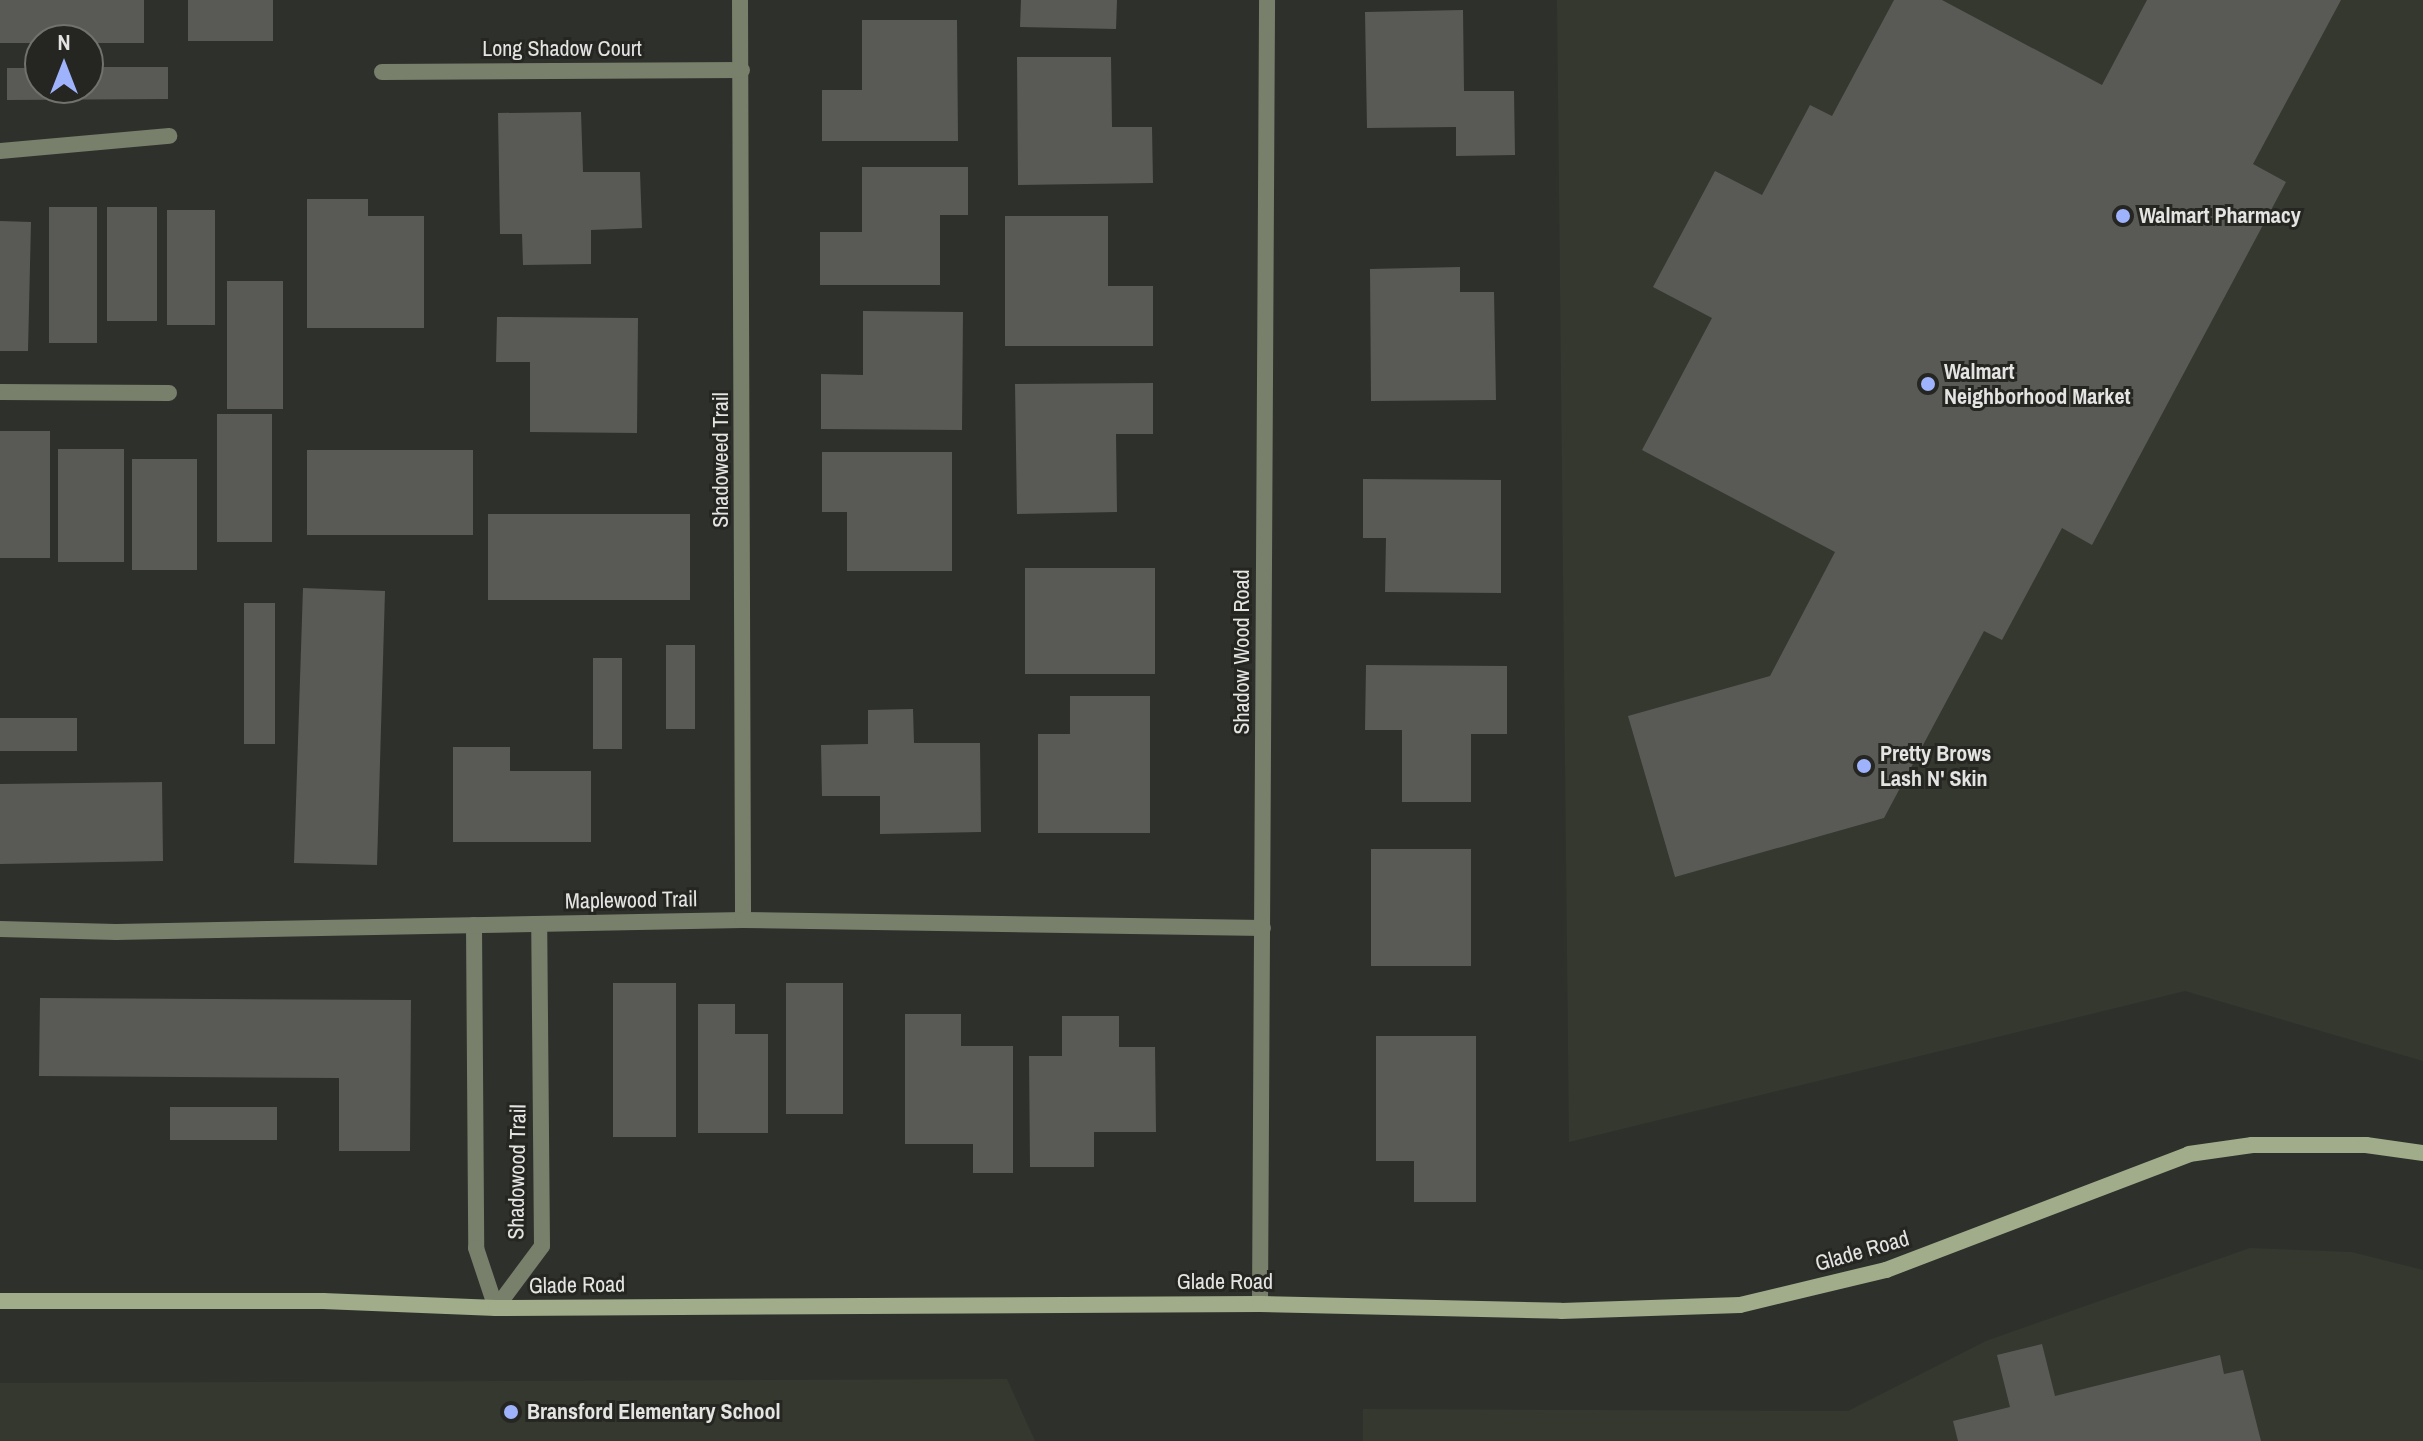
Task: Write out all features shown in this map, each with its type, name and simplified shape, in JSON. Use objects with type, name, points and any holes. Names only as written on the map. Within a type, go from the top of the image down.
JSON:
[{"type":"main road","name":"Glade Road","points":[[0,1301],[323,1301],[496,1308],[1260,1304],[1561,1311],[1740,1305],[1886,1270],[2189,1154],[2252,1145],[2366,1145],[2423,1153]]},
{"type":"street","name":"Shadoweed Trail","points":[[740,0],[743,920]]},
{"type":"street","name":"Shadow Wood Road","points":[[1260,1304],[1267,0]]},
{"type":"street","name":"Long Shadow Court","points":[[382,72],[742,70]]},
{"type":"street","points":[[0,151],[169,136]]},
{"type":"street","points":[[0,392],[169,393]]},
{"type":"street","name":"Maplewood Trail","points":[[0,929],[743,920],[1263,928]]},
{"type":"street","name":"Shadowood Trail","points":[[496,1308],[542,1246],[539,924]]},
{"type":"street","name":"Shadowood Trail","points":[[474,925],[476,1248],[496,1308]]},
{"type":"shaded area","points":[[1557,0],[2423,0],[2423,1061],[2185,991],[1569,1142]]},
{"type":"shaded area","points":[[2250,1248],[2351,1252],[2423,1270],[2423,1441],[1363,1441],[1363,1409],[1848,1411],[1986,1341]]},
{"type":"shaded area","name":"Bransford Elementary School","points":[[1007,1379],[1035,1441],[0,1441],[0,1383]]},
{"type":"building","points":[[0,0],[144,0],[144,43],[104,43],[104,24],[24,24],[24,43],[0,43]]},
{"type":"building","points":[[188,0],[273,0],[273,41],[188,41]]},
{"type":"building","points":[[1021,0],[1117,0],[1116,29],[1020,27]]},
{"type":"building","name":"Walmart Neighborhood Market","points":[[1894,0],[1942,0],[2102,85],[2147,0],[2341,0],[2253,164],[2286,182],[2092,545],[2062,528],[2002,640],[1984,631],[1884,818],[1675,877],[1628,716],[1770,676],[1835,552],[1642,450],[1712,318],[1653,287],[1715,171],[1762,195],[1810,105],[1832,116]]},
{"type":"building","points":[[1463,10],[1464,91],[1514,91],[1515,155],[1456,156],[1456,127],[1367,128],[1365,12]]},
{"type":"building","points":[[862,20],[957,20],[958,141],[822,141],[822,90],[862,90]]},
{"type":"building","points":[[1017,57],[1111,57],[1112,127],[1152,127],[1153,183],[1018,185]]},
{"type":"building","points":[[104,67],[168,67],[168,99],[104,99]]},
{"type":"building","points":[[7,68],[24,68],[24,100],[7,100]]},
{"type":"building","points":[[581,112],[583,172],[640,172],[642,228],[591,230],[591,264],[523,265],[522,234],[500,234],[498,113]]},
{"type":"building","points":[[862,167],[968,167],[968,215],[940,215],[940,285],[820,285],[820,232],[862,232]]},
{"type":"building","points":[[307,199],[368,199],[368,216],[424,216],[424,328],[307,328]]},
{"type":"building","points":[[49,207],[97,207],[97,343],[49,343]]},
{"type":"building","points":[[107,207],[157,207],[157,321],[107,321]]},
{"type":"building","points":[[167,210],[215,210],[215,325],[167,325]]},
{"type":"building","points":[[1005,216],[1108,216],[1108,286],[1153,286],[1153,346],[1005,346]]},
{"type":"building","points":[[0,221],[31,222],[28,351],[0,351]]},
{"type":"building","points":[[1460,267],[1460,292],[1494,292],[1496,400],[1371,401],[1370,269]]},
{"type":"building","points":[[227,281],[283,281],[283,409],[227,409]]},
{"type":"building","points":[[863,311],[963,312],[962,430],[821,429],[821,374],[863,375]]},
{"type":"building","points":[[497,317],[638,318],[637,433],[530,432],[530,362],[496,362]]},
{"type":"building","points":[[1153,383],[1153,434],[1116,434],[1117,512],[1017,514],[1015,384]]},
{"type":"building","points":[[217,414],[272,414],[272,542],[217,542]]},
{"type":"building","points":[[0,431],[50,431],[50,558],[0,558]]},
{"type":"building","points":[[58,449],[124,449],[124,562],[58,562]]},
{"type":"building","points":[[307,450],[473,450],[473,535],[307,535]]},
{"type":"building","points":[[822,452],[952,452],[952,571],[847,571],[847,512],[822,512]]},
{"type":"building","points":[[132,459],[197,459],[197,570],[132,570]]},
{"type":"building","points":[[1363,479],[1501,480],[1501,593],[1385,592],[1386,538],[1363,538]]},
{"type":"building","points":[[488,514],[690,514],[690,600],[488,600]]},
{"type":"building","points":[[1025,568],[1155,568],[1155,674],[1025,674]]},
{"type":"building","points":[[303,588],[385,591],[377,865],[294,863]]},
{"type":"building","points":[[244,603],[275,603],[275,744],[244,744]]},
{"type":"building","points":[[666,645],[695,645],[695,729],[666,729]]},
{"type":"building","points":[[593,658],[622,658],[622,749],[593,749]]},
{"type":"building","points":[[1366,665],[1507,666],[1507,734],[1471,734],[1471,802],[1402,802],[1402,730],[1365,730]]},
{"type":"building","points":[[1070,696],[1150,696],[1150,833],[1038,833],[1038,734],[1070,734]]},
{"type":"building","points":[[913,709],[914,743],[980,743],[981,832],[880,834],[880,796],[822,796],[821,745],[868,744],[868,710]]},
{"type":"building","points":[[0,718],[77,718],[77,751],[0,751]]},
{"type":"building","points":[[453,747],[510,747],[510,771],[591,771],[591,842],[453,842]]},
{"type":"building","points":[[162,782],[163,861],[0,864],[0,784]]},
{"type":"building","points":[[1371,849],[1471,849],[1471,966],[1371,966]]},
{"type":"building","points":[[613,983],[676,983],[676,1137],[613,1137]]},
{"type":"building","points":[[786,983],[843,983],[843,1114],[786,1114]]},
{"type":"building","points":[[40,998],[411,1000],[410,1151],[339,1151],[339,1078],[39,1076]]},
{"type":"building","points":[[698,1004],[735,1004],[735,1034],[768,1034],[768,1133],[698,1133]]},
{"type":"building","points":[[905,1014],[961,1014],[961,1046],[1013,1046],[1013,1173],[973,1173],[973,1144],[905,1144]]},
{"type":"building","points":[[1062,1016],[1119,1016],[1119,1047],[1155,1047],[1156,1132],[1094,1132],[1094,1167],[1030,1167],[1029,1056],[1062,1056]]},
{"type":"building","points":[[1376,1036],[1476,1036],[1476,1202],[1414,1202],[1414,1161],[1376,1161]]},
{"type":"building","points":[[170,1107],[277,1107],[277,1140],[170,1140]]},
{"type":"building","points":[[2042,1344],[2055,1396],[2220,1355],[2224,1374],[2243,1370],[2261,1441],[1958,1441],[1953,1421],[2010,1407],[1997,1355]]},
{"type":"place","name":"Walmart Pharmacy","points":[[2123,216]]},
{"type":"place","name":"Walmart Neighborhood Market","points":[[1928,384]]},
{"type":"place","name":"Pretty Brows Lash N' Skin","points":[[1864,766]]},
{"type":"place","name":"Bransford Elementary School","points":[[511,1412]]}]
